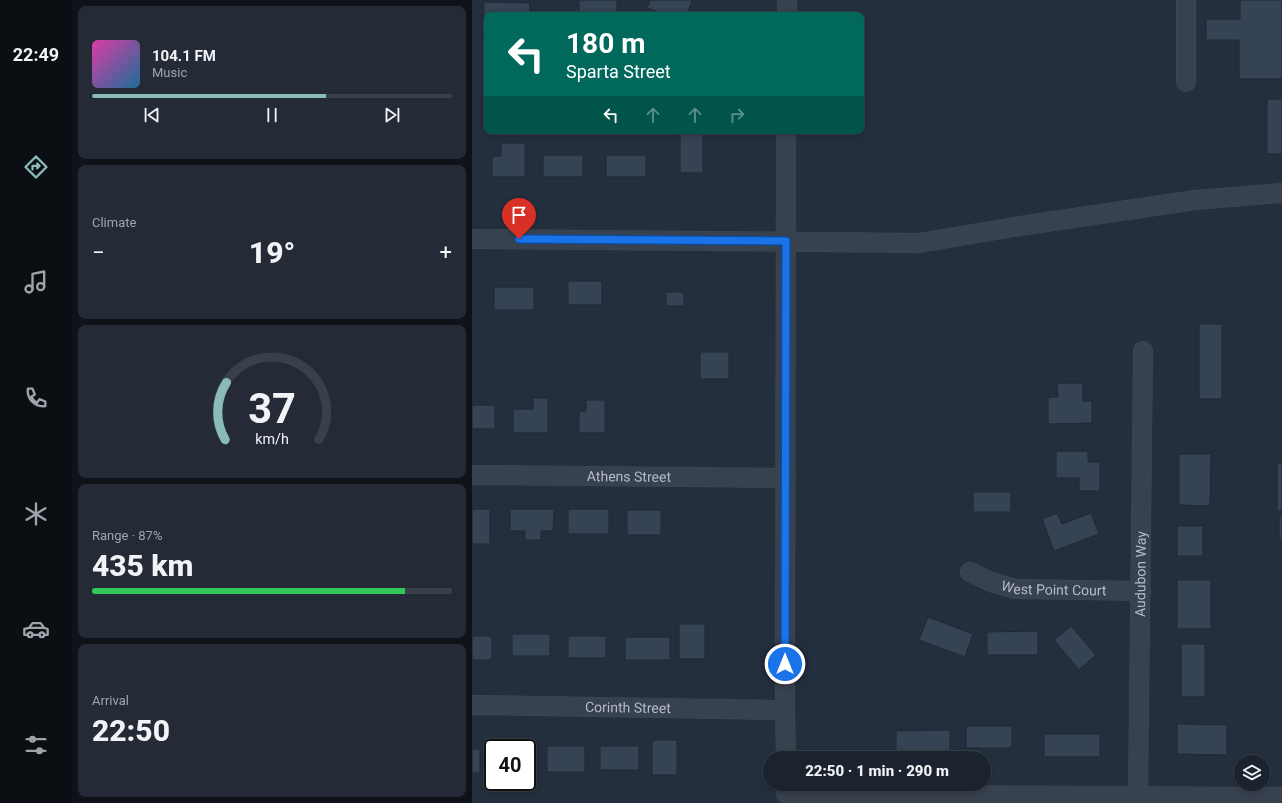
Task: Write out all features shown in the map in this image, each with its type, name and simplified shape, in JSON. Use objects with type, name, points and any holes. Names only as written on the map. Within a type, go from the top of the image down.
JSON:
[{"type":"street","points":[[787,0],[787,12]]},
{"type":"street","points":[[1186,0],[1186,82]]},
{"type":"street","points":[[786,134],[786,751]]},
{"type":"street","points":[[472,238],[919,243],[1195,200],[1282,193]]},
{"type":"street","name":"Audubon Way","points":[[1138,796],[1143,351]]},
{"type":"street","name":"Athens Street","points":[[472,475],[786,478]]},
{"type":"street","name":"West Point Court","points":[[970,572],[991,582],[1016,589],[1141,591]]},
{"type":"street","name":"Corinth Street","points":[[472,705],[785,710]]},
{"type":"street","points":[[786,794],[1282,796]]},
{"type":"building","points":[[579,0],[617,0],[617,12],[579,12]]},
{"type":"building","points":[[650,0],[692,0],[688,12],[659,12],[647,8]]},
{"type":"building","points":[[1240,0],[1282,0],[1282,79],[1239,79],[1239,40],[1206,40],[1206,19],[1240,19]]},
{"type":"building","points":[[484,2],[530,3],[529,12],[484,12],[483,41]]},
{"type":"building","points":[[1267,99],[1282,99],[1282,154],[1267,154]]},
{"type":"building","points":[[680,134],[703,134],[703,173],[680,173]]},
{"type":"building","points":[[501,143],[525,143],[525,177],[492,177],[492,156],[501,156]]},
{"type":"building","points":[[543,155],[583,155],[583,177],[543,177]]},
{"type":"building","points":[[606,155],[646,155],[646,177],[606,177]]},
{"type":"building","points":[[568,281],[602,281],[602,305],[568,305]]},
{"type":"building","points":[[494,287],[534,287],[534,310],[494,310]]},
{"type":"building","points":[[666,292],[684,292],[684,306],[666,306]]},
{"type":"building","points":[[1199,324],[1222,324],[1222,399],[1199,399]]},
{"type":"building","points":[[700,352],[729,352],[729,379],[700,379]]},
{"type":"building","points":[[1057,383],[1083,383],[1083,401],[1092,401],[1092,423],[1048,424],[1048,397],[1058,397]]},
{"type":"building","points":[[533,398],[548,398],[548,433],[513,433],[513,409],[533,409]]},
{"type":"building","points":[[586,400],[605,400],[605,433],[579,433],[579,411],[586,411]]},
{"type":"building","points":[[472,405],[495,405],[495,429],[472,429]]},
{"type":"building","points":[[1056,451],[1088,451],[1088,462],[1100,462],[1100,491],[1079,491],[1079,478],[1056,478]]},
{"type":"building","points":[[1179,454],[1211,454],[1210,506],[1179,505]]},
{"type":"building","points":[[1277,463],[1282,463],[1282,511],[1277,511]]},
{"type":"building","points":[[973,492],[1011,492],[1011,512],[973,512]]},
{"type":"building","points":[[472,509],[490,509],[490,544],[472,544]]},
{"type":"building","points":[[510,509],[554,509],[553,531],[541,531],[541,540],[525,540],[525,531],[510,531]]},
{"type":"building","points":[[568,509],[609,509],[609,534],[568,534]]},
{"type":"building","points":[[627,510],[661,510],[661,535],[627,535]]},
{"type":"building","points":[[1057,513],[1062,524],[1091,513],[1099,534],[1054,551],[1042,519]]},
{"type":"building","points":[[1279,516],[1282,516],[1282,540],[1279,540]]},
{"type":"building","points":[[1177,526],[1203,526],[1203,556],[1177,556]]},
{"type":"building","points":[[1177,580],[1211,580],[1211,629],[1177,629]]},
{"type":"building","points":[[928,617],[973,634],[965,657],[919,640]]},
{"type":"building","points":[[679,624],[705,624],[705,659],[679,659]]},
{"type":"building","points":[[1071,626],[1096,655],[1079,670],[1054,640]]},
{"type":"building","points":[[1038,631],[1038,655],[987,655],[987,632]]},
{"type":"building","points":[[512,634],[550,634],[550,656],[512,656]]},
{"type":"building","points":[[472,636],[492,636],[492,660],[472,660]]},
{"type":"building","points":[[568,636],[606,636],[606,658],[568,658]]},
{"type":"building","points":[[625,637],[670,637],[670,660],[625,660]]},
{"type":"building","points":[[1181,644],[1205,644],[1205,697],[1181,697]]},
{"type":"building","points":[[1177,724],[1227,725],[1227,755],[1177,754]]},
{"type":"building","points":[[966,726],[1012,726],[1012,748],[966,748]]},
{"type":"building","points":[[950,730],[950,751],[896,751],[896,731]]},
{"type":"building","points":[[1044,734],[1100,734],[1100,757],[1044,757]]},
{"type":"building","points":[[652,740],[677,740],[677,775],[652,775]]},
{"type":"building","points":[[547,746],[585,746],[585,772],[547,772]]},
{"type":"building","points":[[600,746],[639,746],[639,770],[600,770]]},
{"type":"building","points":[[472,749],[480,749],[480,773],[472,773]]},
{"type":"route","points":[[519,239],[786,241],[785,664]]}]
